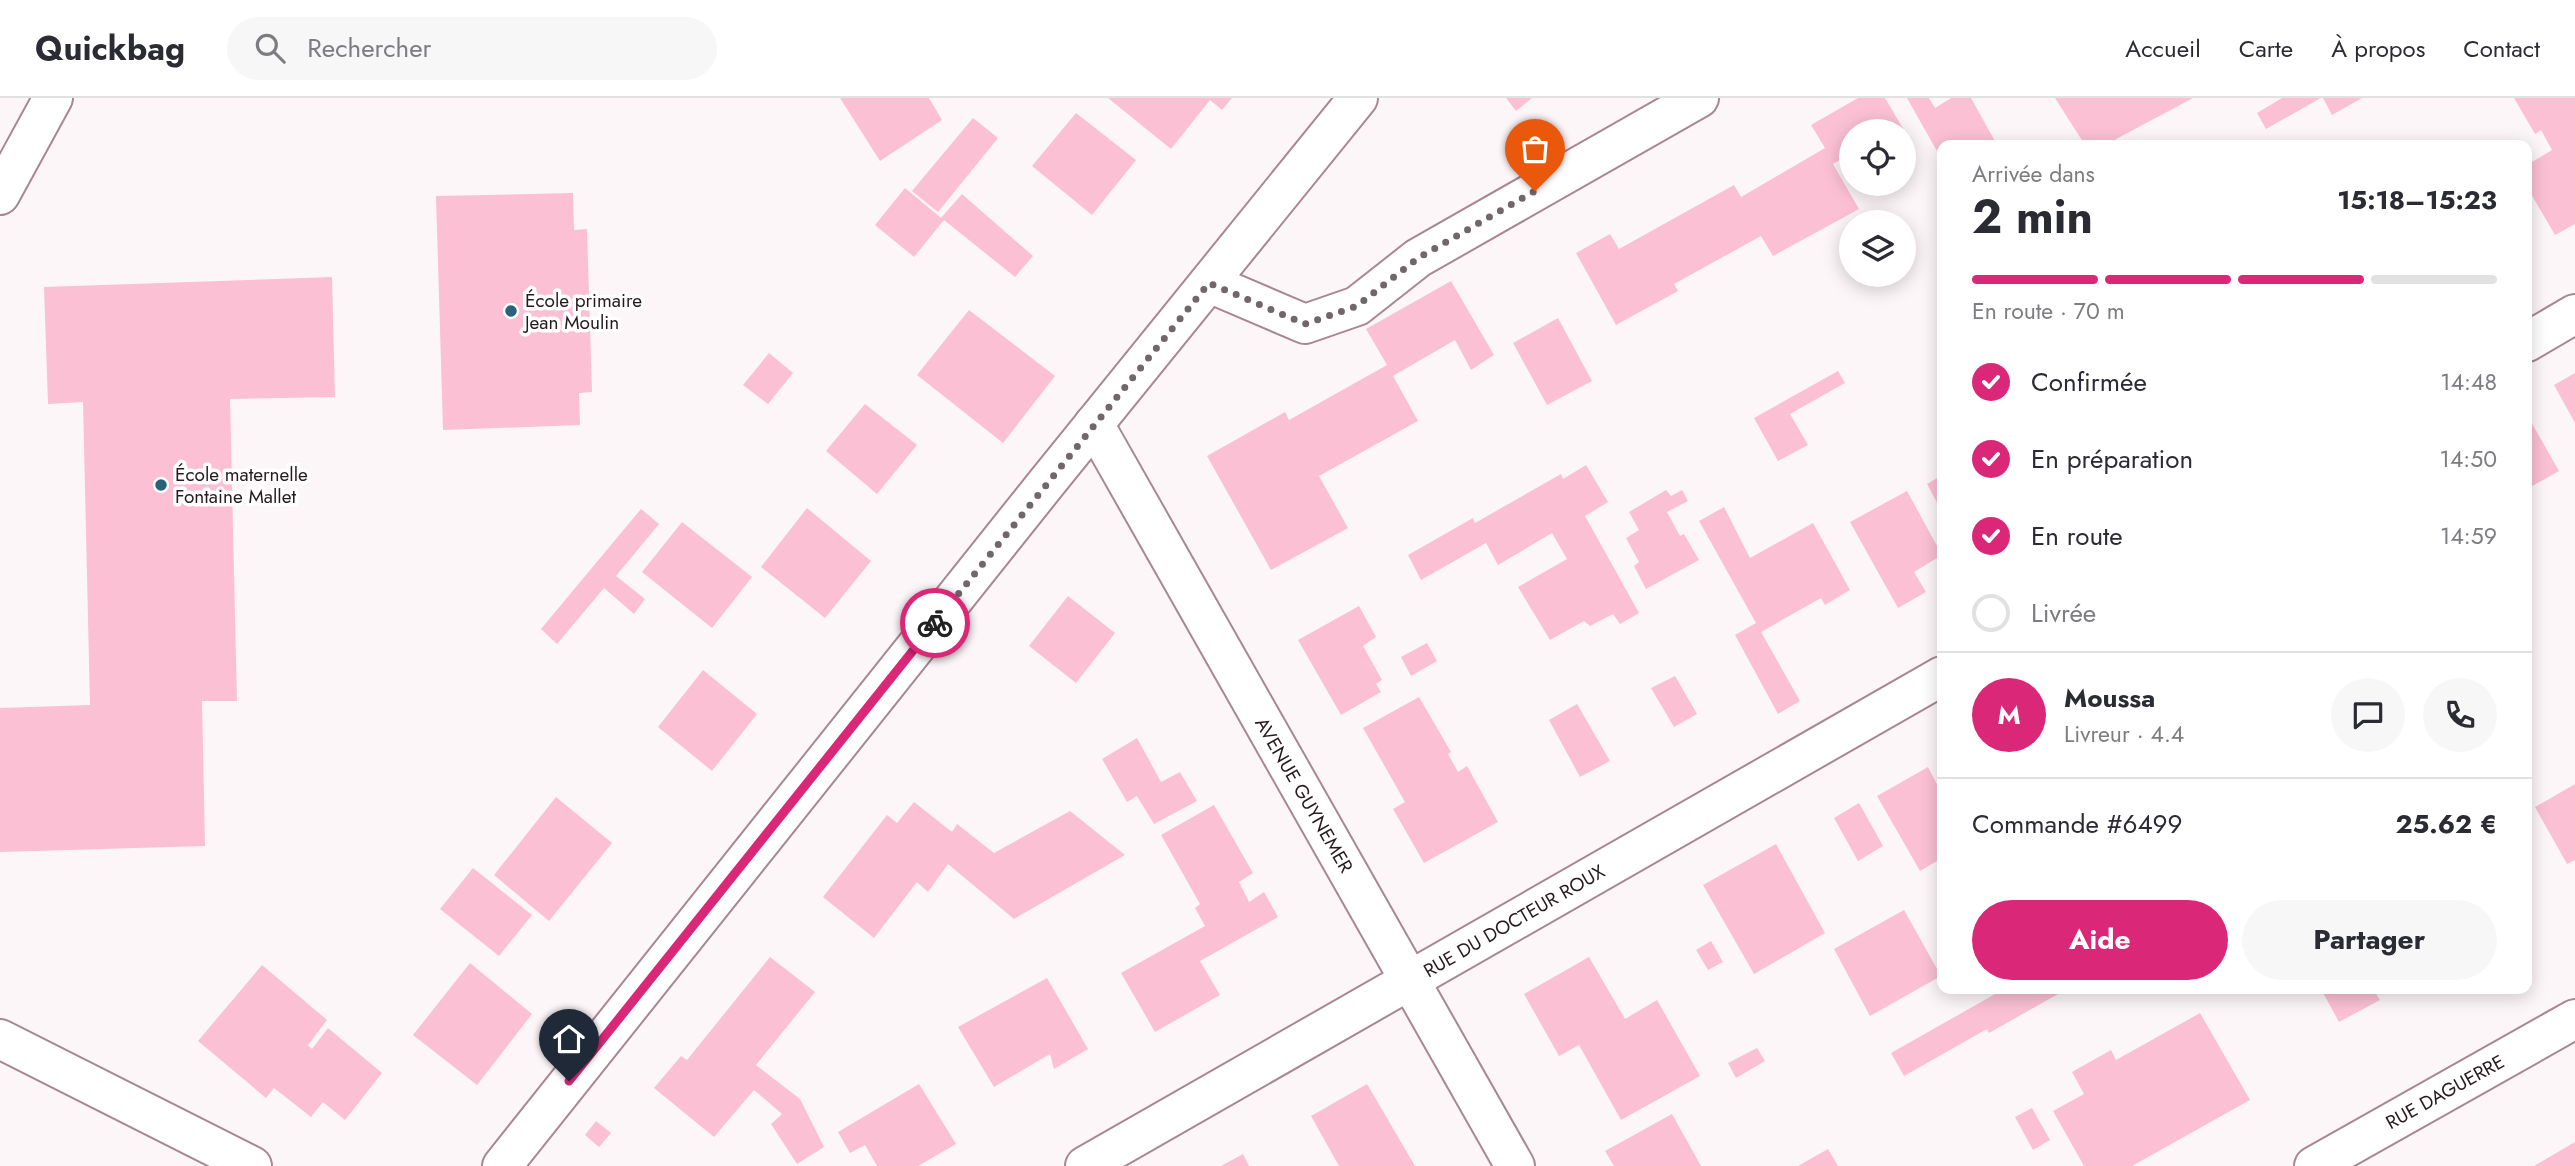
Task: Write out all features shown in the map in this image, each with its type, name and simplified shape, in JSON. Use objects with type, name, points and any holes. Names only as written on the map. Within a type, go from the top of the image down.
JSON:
[{"type":"street","points":[[0,195],[53,98]]},
{"type":"street","points":[[502,1166],[1094,424],[1358,98]]},
{"type":"street","points":[[1209,283],[1305,324],[1357,306],[1418,258],[1699,98]]},
{"type":"street","points":[[2532,339],[2575,314]]},
{"type":"street","name":"AVENUE GUYNEMER","points":[[1094,424],[1515,1166]]},
{"type":"street","name":"RUE DU DOCTEUR ROUX","points":[[1085,1166],[1937,679]]},
{"type":"street","name":"RUE DAGUERRE","points":[[2314,1166],[2575,1019]]},
{"type":"street","points":[[0,1039],[253,1166]]},
{"type":"building","points":[[840,98],[929,98],[942,120],[880,161]]},
{"type":"building","points":[[1108,98],[1232,98],[1222,110],[1210,100],[1171,149]]},
{"type":"building","points":[[1506,98],[1532,98],[1516,111]]},
{"type":"building","points":[[1858,98],[1885,98],[1897,119],[1839,119],[1839,161],[1833,164],[1839,174],[1839,196],[1851,196],[1859,209],[1839,210],[1839,220],[1773,256],[1761,236],[1674,284],[1678,291],[1616,325],[1576,253],[1610,234],[1619,249],[1734,185],[1741,197],[1825,148],[1811,125]]},
{"type":"building","points":[[1907,98],[1929,98],[1935,108],[1951,98],[1971,98],[1994,140],[1937,140],[1937,151]]},
{"type":"building","points":[[2055,98],[2193,98],[2114,140],[2082,140]]},
{"type":"building","points":[[2282,98],[2321,98],[2266,129],[2257,113]]},
{"type":"building","points":[[2323,98],[2362,98],[2332,115]]},
{"type":"building","points":[[2514,98],[2575,98],[2575,224],[2555,235],[2532,196],[2532,162],[2552,150],[2541,130],[2535,134]]},
{"type":"building","points":[[1076,113],[1136,160],[1092,215],[1032,166]]},
{"type":"building","points":[[973,118],[998,138],[938,212],[912,191]]},
{"type":"building","points":[[905,188],[941,218],[962,194],[1033,256],[1015,277],[944,220],[914,257],[875,225]]},
{"type":"building","points":[[573,193],[574,230],[587,229],[592,392],[579,393],[580,425],[443,430],[436,196]]},
{"type":"building","points":[[332,277],[335,397],[230,399],[237,701],[202,701],[205,846],[0,852],[0,708],[90,705],[83,402],[48,404],[44,287]]},
{"type":"building","points":[[1451,281],[1494,355],[1471,370],[1455,340],[1393,376],[1418,421],[1319,476],[1348,528],[1271,570],[1207,456],[1285,412],[1289,420],[1387,365],[1366,329]]},
{"type":"building","points":[[969,310],[1055,376],[1003,443],[917,375]]},
{"type":"building","points":[[1558,318],[1592,381],[1547,405],[1513,343]]},
{"type":"building","points":[[769,353],[793,373],[768,404],[743,385]]},
{"type":"building","points":[[1838,371],[1845,383],[1790,414],[1808,445],[1778,461],[1754,418]]},
{"type":"building","points":[[2575,373],[2575,423],[2554,385]]},
{"type":"building","points":[[865,404],[917,445],[877,494],[826,451]]},
{"type":"building","points":[[2532,424],[2559,471],[2532,486]]},
{"type":"building","points":[[1586,465],[1608,502],[1585,516],[1639,613],[1620,624],[1613,614],[1590,626],[1584,621],[1550,640],[1518,587],[1567,559],[1552,533],[1498,565],[1486,543],[1421,580],[1408,555],[1473,518],[1475,523],[1561,474],[1563,479]]},
{"type":"building","points":[[1937,478],[1937,503],[1927,484]]},
{"type":"building","points":[[1666,490],[1671,496],[1682,490],[1688,501],[1667,512],[1680,536],[1684,534],[1699,560],[1646,589],[1634,566],[1639,562],[1626,538],[1639,530],[1629,512]]},
{"type":"building","points":[[1907,491],[1937,546],[1937,558],[1914,572],[1926,592],[1898,608],[1850,522]]},
{"type":"building","points":[[1724,507],[1750,558],[1813,523],[1850,590],[1825,605],[1821,598],[1761,632],[1800,701],[1778,714],[1735,635],[1756,623],[1699,521]]},
{"type":"building","points":[[807,508],[871,561],[825,618],[761,567]]},
{"type":"building","points":[[641,509],[659,524],[616,576],[645,599],[634,614],[604,588],[557,644],[541,629]]},
{"type":"building","points":[[682,522],[752,577],[712,628],[642,572]]},
{"type":"building","points":[[1068,596],[1115,633],[1076,683],[1029,646]]},
{"type":"building","points":[[1359,606],[1376,637],[1363,646],[1382,680],[1376,684],[1381,692],[1341,715],[1298,640]]},
{"type":"building","points":[[1427,643],[1437,661],[1411,676],[1401,657]]},
{"type":"building","points":[[703,670],[757,714],[712,771],[658,727]]},
{"type":"building","points":[[1675,676],[1697,714],[1674,727],[1651,688]]},
{"type":"building","points":[[1419,697],[1451,752],[1448,754],[1458,772],[1467,766],[1498,822],[1424,863],[1393,809],[1405,802],[1363,728]]},
{"type":"building","points":[[1577,704],[1610,761],[1580,777],[1549,720]]},
{"type":"building","points":[[1137,738],[1161,782],[1180,772],[1197,801],[1154,824],[1137,796],[1127,802],[1102,759]]},
{"type":"building","points":[[1928,767],[1937,784],[1937,861],[1920,871],[1877,796]]},
{"type":"building","points":[[2575,784],[2575,860],[2567,864],[2535,807]]},
{"type":"building","points":[[556,797],[612,843],[549,921],[494,875]]},
{"type":"building","points":[[914,802],[952,832],[957,824],[994,853],[1070,811],[1125,855],[1014,919],[948,864],[928,892],[917,882],[874,938],[823,897],[887,815],[897,823]]},
{"type":"building","points":[[1859,803],[1883,846],[1858,861],[1834,818]]},
{"type":"building","points":[[1214,805],[1253,873],[1239,882],[1249,902],[1264,892],[1278,917],[1200,961],[1220,995],[1155,1032],[1121,973],[1205,926],[1195,908],[1200,904],[1161,835]]},
{"type":"building","points":[[1776,844],[1825,933],[1754,974],[1703,885]]},
{"type":"building","points":[[473,868],[532,915],[499,956],[440,909]]},
{"type":"building","points":[[1904,910],[1937,969],[1937,978],[1870,1016],[1834,949]]},
{"type":"building","points":[[1711,941],[1723,962],[1708,970],[1696,950]]},
{"type":"building","points":[[770,957],[815,992],[756,1065],[800,1099],[824,1147],[797,1164],[771,1124],[782,1114],[754,1090],[714,1137],[654,1088],[681,1056],[687,1060]]},
{"type":"building","points":[[1589,957],[1625,1019],[1657,1000],[1700,1076],[1621,1120],[1579,1045],[1559,1056],[1524,994]]},
{"type":"building","points":[[470,963],[532,1014],[477,1085],[413,1035]]},
{"type":"building","points":[[262,965],[327,1020],[308,1045],[312,1049],[328,1028],[382,1073],[345,1120],[323,1102],[311,1117],[274,1088],[266,1098],[198,1041]]},
{"type":"building","points":[[1047,978],[1088,1049],[1054,1069],[1050,1054],[994,1087],[958,1027]]},
{"type":"building","points":[[1995,994],[2058,994],[1989,1033],[1987,1029],[1904,1076],[1891,1053]]},
{"type":"building","points":[[2324,994],[2376,994],[2380,1000],[2339,1022]]},
{"type":"building","points":[[2200,1013],[2250,1100],[2132,1166],[2084,1166],[2053,1111],[2084,1094],[2072,1072],[2111,1050],[2116,1060]]},
{"type":"building","points":[[1757,1048],[1765,1061],[1736,1078],[1728,1063]]},
{"type":"building","points":[[919,1084],[956,1144],[918,1166],[877,1166],[865,1145],[850,1153],[838,1132]]},
{"type":"building","points":[[1367,1084],[1415,1166],[1339,1166],[1311,1116]]},
{"type":"building","points":[[2032,1108],[2050,1140],[2033,1150],[2015,1117]]},
{"type":"building","points":[[1672,1114],[1701,1166],[1614,1166],[1605,1151]]},
{"type":"building","points":[[596,1121],[611,1133],[599,1147],[585,1135]]},
{"type":"building","points":[[2575,1142],[2575,1166],[2534,1166]]},
{"type":"building","points":[[1828,1149],[1838,1166],[1798,1166]]},
{"type":"building","points":[[1243,1154],[1249,1166],[1221,1166]]},
{"type":"way so far","points":[[935,623],[1209,283],[1305,324],[1357,306],[1418,258],[1535,191]]},
{"type":"place","name":"École primaire Jean Moulin","points":[[511,311]]},
{"type":"place","name":"École maternelle Fontaine Mallet","points":[[161,485]]},
{"type":"route","points":[[569,1081],[935,623]]}]
